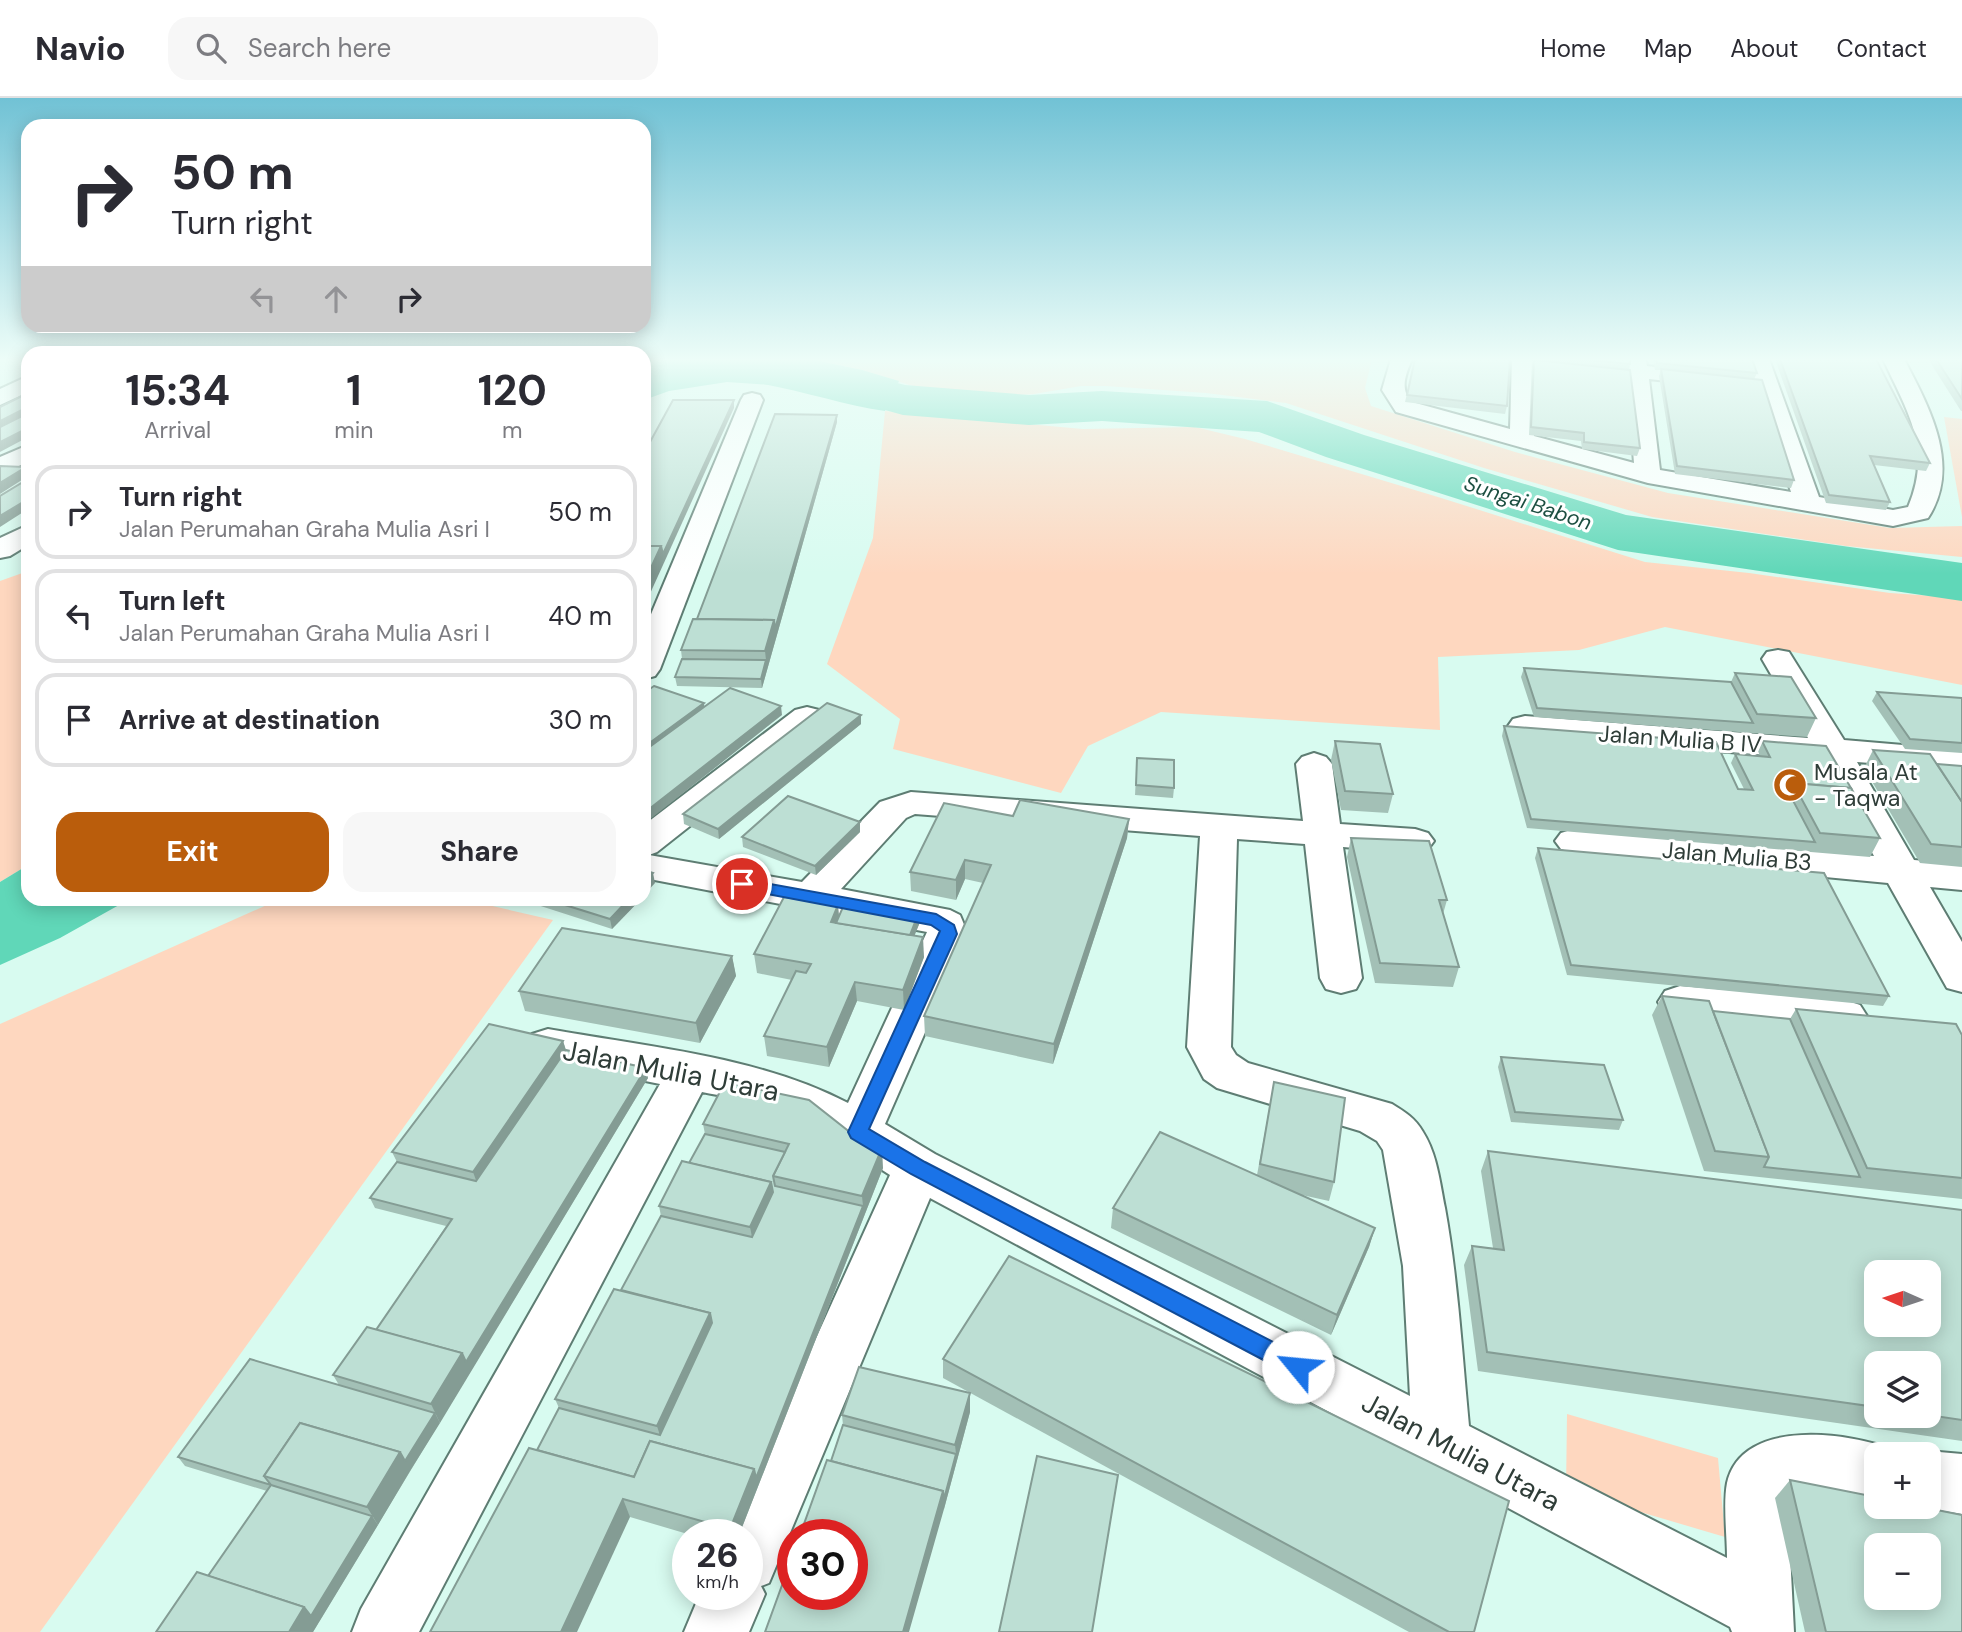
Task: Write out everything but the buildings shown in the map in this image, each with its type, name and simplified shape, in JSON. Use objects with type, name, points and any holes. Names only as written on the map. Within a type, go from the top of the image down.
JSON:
[{"type":"street","points":[[651,652],[740,431]]},
{"type":"street","points":[[1491,431],[1648,475],[1893,518],[1919,512],[1933,472],[1924,431]]},
{"type":"street","points":[[1522,431],[1522,439]]},
{"type":"street","points":[[1643,431],[1648,475]]},
{"type":"street","points":[[1782,431],[1808,504]]},
{"type":"street","points":[[0,550],[21,537]]},
{"type":"street","points":[[1778,659],[1834,751],[1899,871],[1962,977]]},
{"type":"street","points":[[651,839],[807,716]]},
{"type":"street","name":"Jalan Mulia B IV","points":[[1525,726],[1962,760]]},
{"type":"street","points":[[1314,764],[1341,978]]},
{"type":"street","points":[[811,897],[893,810],[911,803],[1415,841]]},
{"type":"street","points":[[1219,826],[1209,1047],[1220,1067],[1233,1076],[1375,1117],[1394,1128],[1406,1145],[1415,1180],[1429,1266],[1441,1441]]},
{"type":"street","name":"Jalan Mulia B3","points":[[1574,841],[1962,877]]},
{"type":"street","points":[[651,867],[936,920],[948,929],[858,1132]]},
{"type":"street","points":[[1680,1002],[1886,1019]]},
{"type":"street","name":"Jalan Mulia Utara","points":[[548,1046],[785,1092],[808,1102],[918,1168],[1441,1441],[1761,1620]]},
{"type":"street","points":[[384,1632],[689,1073]]},
{"type":"street","points":[[763,1523],[918,1168]]},
{"type":"street","points":[[1761,1620],[1757,1483],[1763,1472],[1776,1466],[1796,1464],[1820,1464],[1864,1470]]},
{"type":"street","points":[[1941,1482],[1962,1485]]},
{"type":"street","points":[[716,1632],[726,1610]]},
{"type":"shaded area","points":[[883,431],[1210,431],[1438,497],[1645,562],[1749,573],[1890,593],[1962,598],[1962,685],[1665,627],[1579,650],[1438,657],[1440,730],[1161,712],[1088,746],[1061,793],[893,749],[900,719],[827,664],[873,538]]},
{"type":"shaded area","points":[[1370,431],[1448,431],[1515,452],[1668,493],[1890,528],[1962,526],[1962,557],[1846,546],[1652,517],[1484,468]]},
{"type":"shaded area","points":[[1946,431],[1962,431],[1962,517]]},
{"type":"shaded area","points":[[21,574],[21,869],[0,882],[0,581]]},
{"type":"shaded area","points":[[21,869],[21,906],[117,906],[60,938],[0,965],[0,882]]},
{"type":"shaded area","points":[[265,906],[492,906],[553,920],[40,1632],[0,1632],[0,1024]]},
{"type":"shaded area","points":[[1567,1414],[1718,1458],[1725,1537],[1566,1490]]},
{"type":"waterway","name":"Sungai Babon","points":[[1304,431],[1618,532],[1962,582]]},
{"type":"place","name":"Musala At - Taqwa","points":[[1790,785]]},
{"type":"route","points":[[742,884],[936,920],[948,929],[858,1132],[918,1168],[1298,1367]]}]
